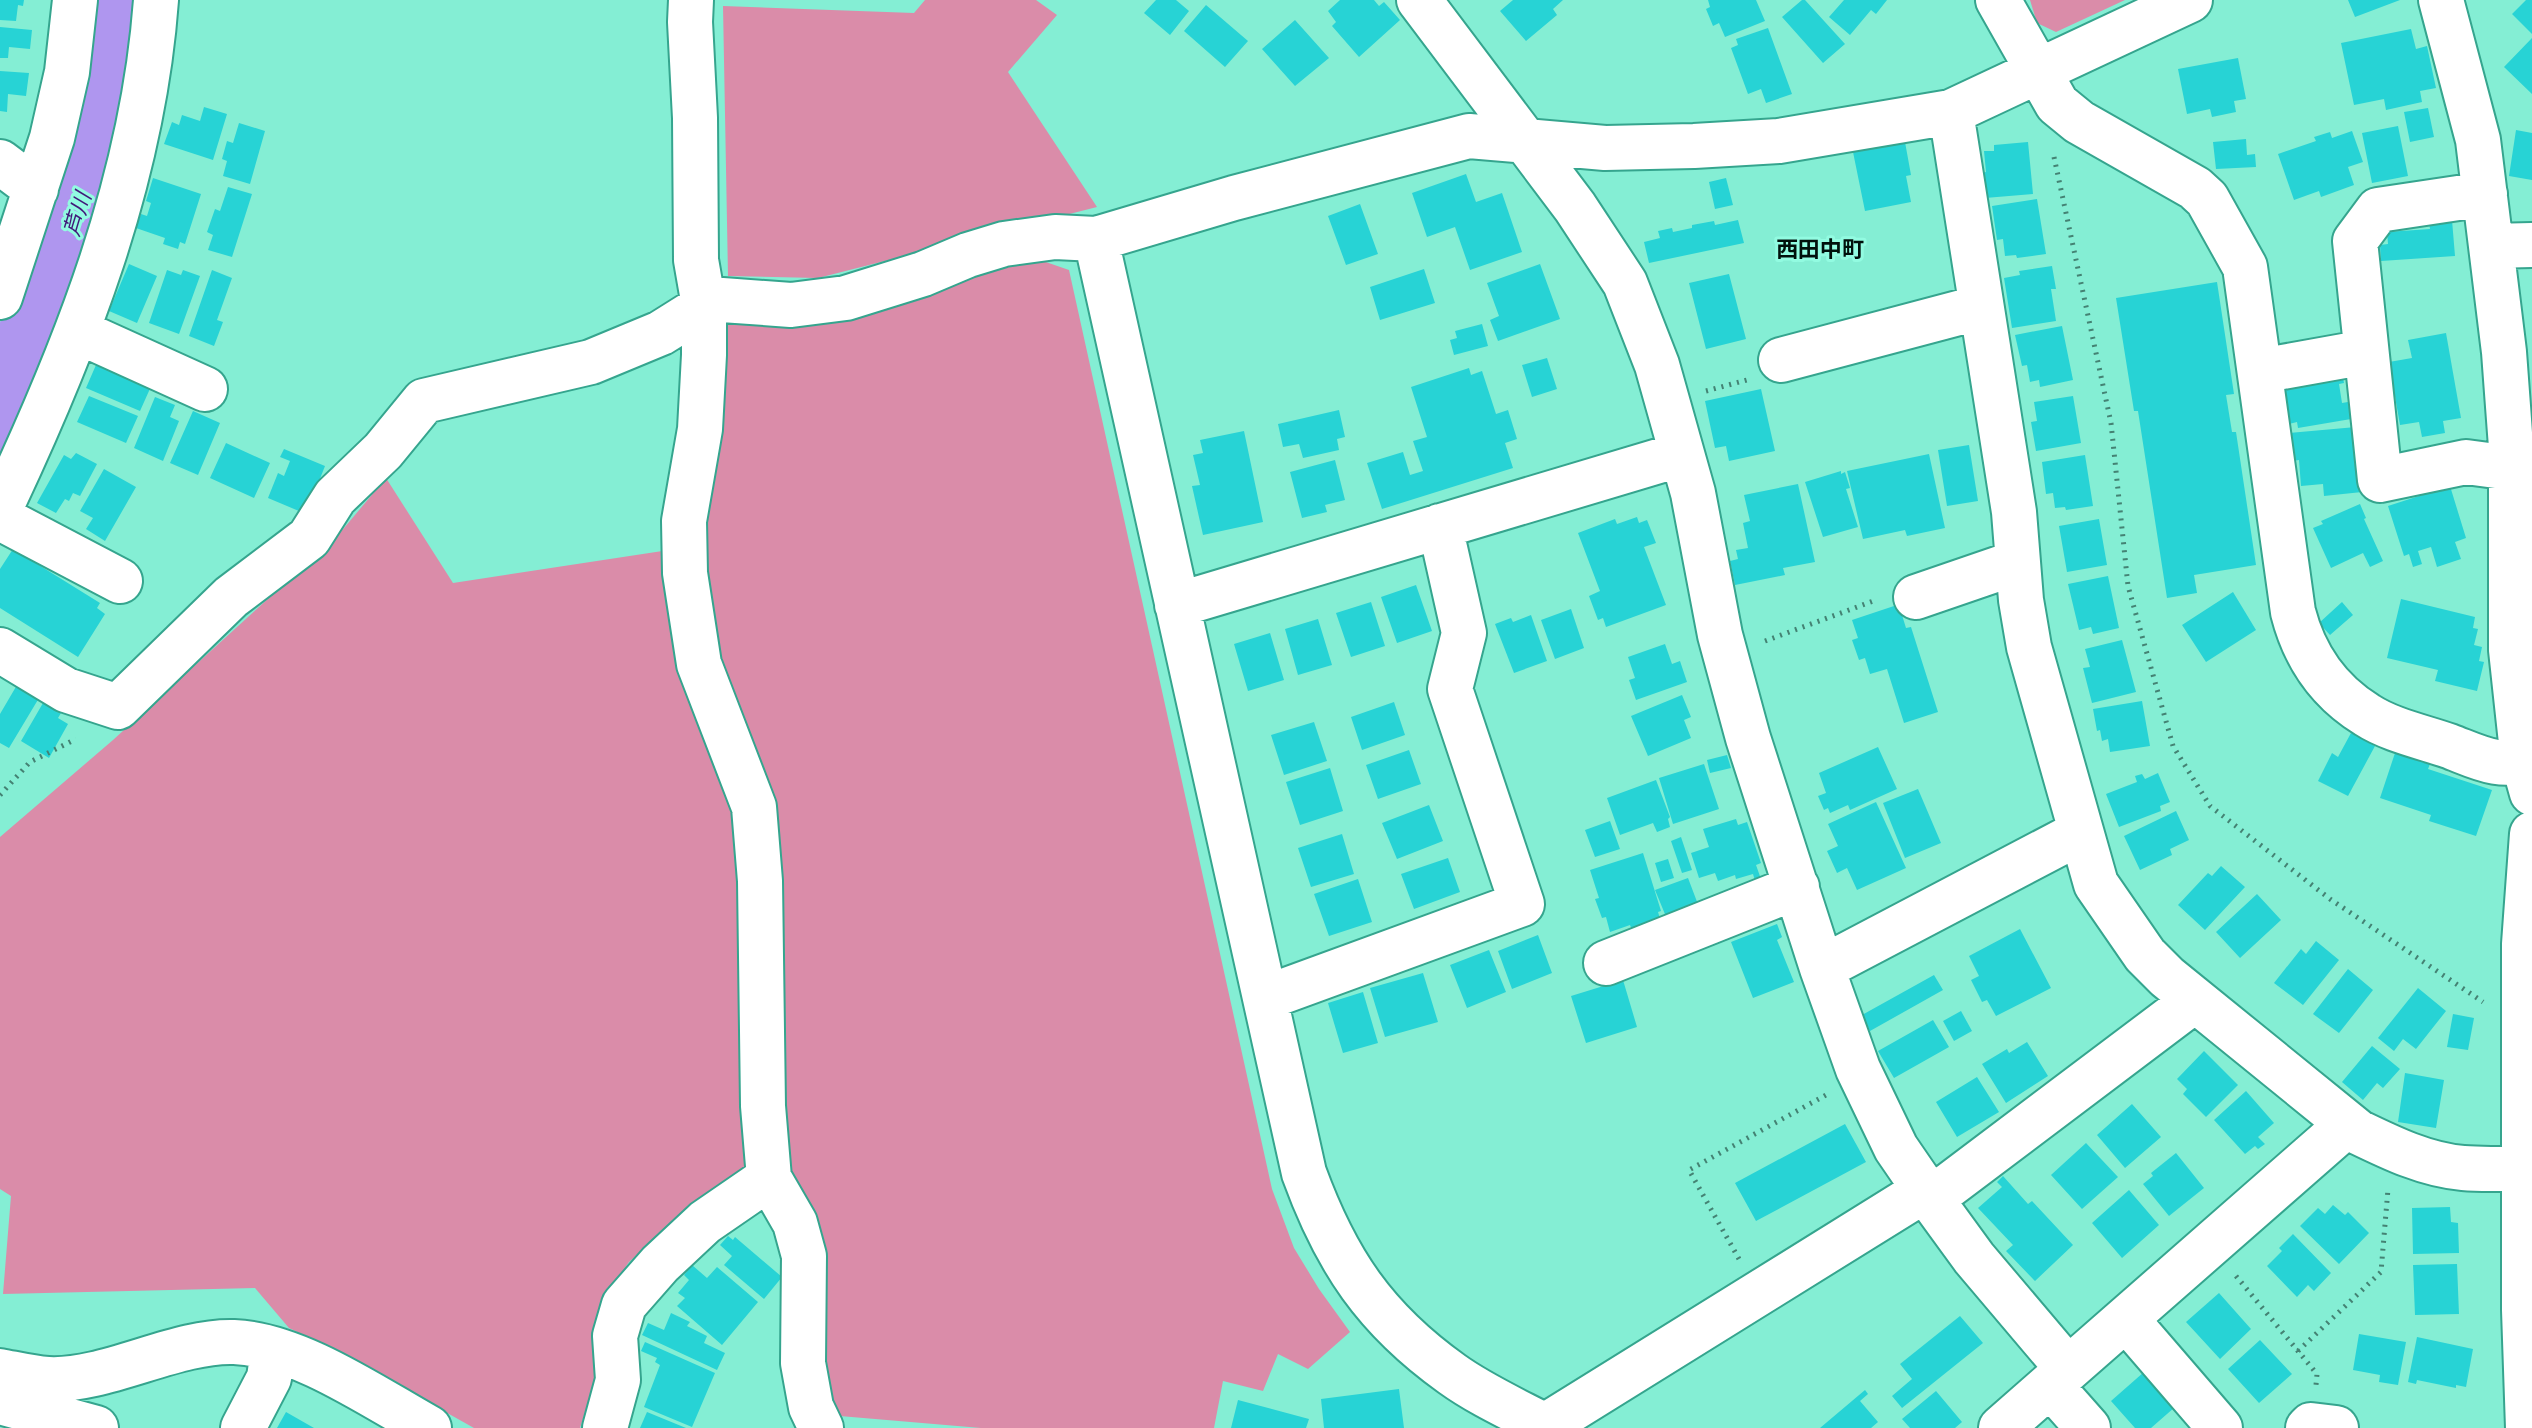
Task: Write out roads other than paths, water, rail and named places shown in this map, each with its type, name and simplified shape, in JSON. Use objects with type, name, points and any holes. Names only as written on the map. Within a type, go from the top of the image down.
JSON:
[{"type":"street","points":[[0,297],[52,138],[67,72],[75,0]]},
{"type":"street","points":[[0,509],[57,382],[98,275],[142,117],[153,51],[156,0]]},
{"type":"street","points":[[691,0],[696,260],[704,306],[700,429],[684,521],[685,573],[699,664],[754,807],[760,881],[763,1106],[769,1178],[795,1223],[804,1256],[803,1363],[811,1407],[821,1428]]},
{"type":"street","points":[[1419,0],[1575,207],[1625,283],[1657,365],[1693,493],[1725,656],[1748,738],[1822,968],[1862,1076],[1896,1148],[2059,1377],[2088,1428]]},
{"type":"street","points":[[1998,0],[2057,104],[2079,122],[2195,188],[2207,199],[2245,267],[2293,612],[2311,662],[2330,684],[2368,716],[2496,764],[2529,771],[2511,650],[2511,468],[2504,352],[2512,245],[2485,194],[2478,140],[2441,0]]},
{"type":"street","points":[[0,650],[66,690],[118,707],[231,597],[309,538],[335,497],[383,451],[424,401],[591,362],[661,333],[704,306],[722,300],[791,305],[846,298],[1004,244],[1055,237],[1096,239],[1234,198],[1469,136],[1605,148],[1779,141],[1951,112],[2190,0]]},
{"type":"street","points":[[1951,112],[2014,512],[2021,600],[2029,647],[2096,884],[2145,955],[2195,1000],[2348,1124],[2391,1149],[2422,1159],[2461,1168],[2528,1169]]},
{"type":"street","points":[[0,162],[36,189]]},
{"type":"street","points":[[2485,194],[2378,210],[2355,241],[2380,480],[2466,462],[2511,468]]},
{"type":"street","points":[[1096,239],[1304,1173],[1321,1220],[1361,1288],[1414,1345],[1454,1376],[1547,1427],[1759,1293],[1928,1194],[2195,1000]]},
{"type":"street","points":[[1781,360],[1981,307]]},
{"type":"street","points":[[77,331],[205,389]]},
{"type":"street","points":[[2260,371],[2366,352]]},
{"type":"street","points":[[1177,605],[1682,454]]},
{"type":"street","points":[[0,518],[120,581]]},
{"type":"street","points":[[1265,998],[1522,904],[1450,689],[1464,633],[1440,526]]},
{"type":"street","points":[[1916,597],[2018,562]]},
{"type":"street","points":[[1822,968],[2081,832]]},
{"type":"street","points":[[2528,1428],[2524,1310],[2528,1169],[2524,944],[2532,834]]},
{"type":"street","points":[[1606,963],[1797,887]]},
{"type":"street","points":[[2001,1428],[2348,1124]]},
{"type":"street","points":[[605,1428],[618,1380],[615,1336],[624,1305],[660,1264],[705,1222],[769,1178]]},
{"type":"street","points":[[2126,1319],[2220,1428]]},
{"type":"street","points":[[0,1371],[50,1379],[87,1374],[208,1344],[235,1342],[273,1349],[310,1363],[429,1428]]},
{"type":"street","points":[[243,1428],[269,1378],[273,1349]]},
{"type":"street","points":[[0,1402],[96,1428]]},
{"type":"waterway","name":"芦川","points":[[0,418],[57,278],[110,104],[116,0]]},
{"type":"district","name":"西田中町","points":[[1820,249]]}]
